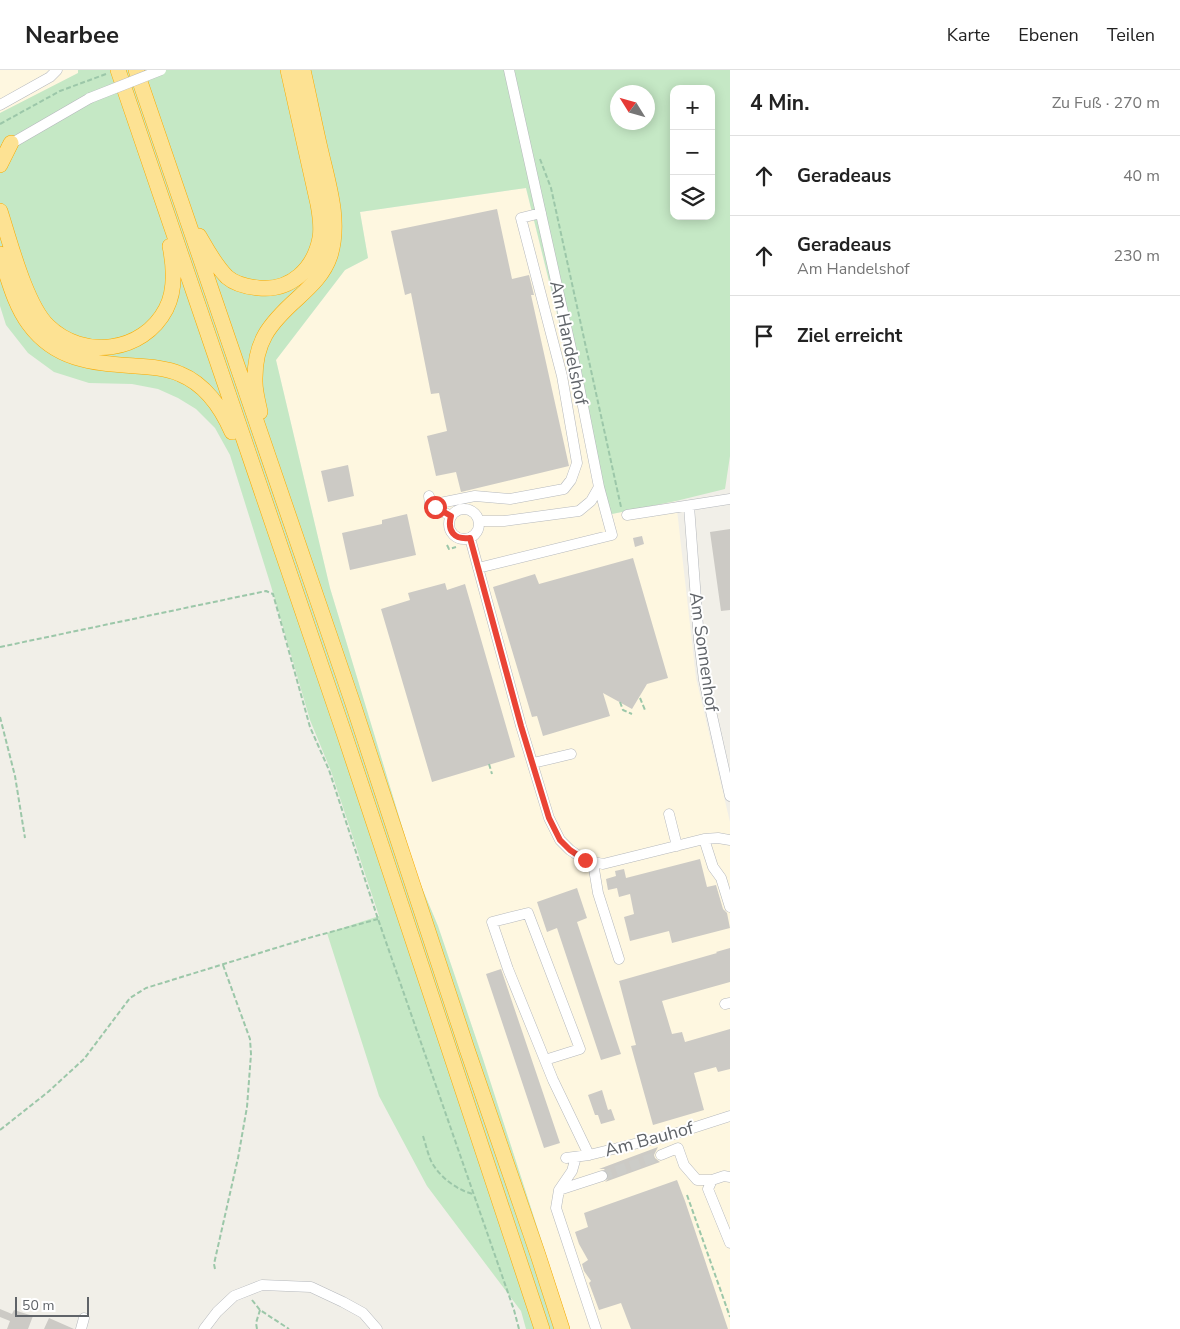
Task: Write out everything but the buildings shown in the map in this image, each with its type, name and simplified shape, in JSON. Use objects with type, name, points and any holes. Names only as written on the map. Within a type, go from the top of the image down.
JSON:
[{"type":"highway","points":[[136,70],[263,446],[352,701],[466,1050],[562,1329]]},
{"type":"highway","points":[[182,208],[215,263],[228,278],[251,287],[268,289],[283,286],[298,278],[309,266],[316,253],[321,223],[288,70]]},
{"type":"highway","points":[[263,446],[260,411],[255,384],[258,352],[271,324],[321,273],[330,257],[334,234],[334,213],[303,70]]},
{"type":"highway","points":[[113,72],[162,200],[256,474],[542,1329]]},
{"type":"highway","points":[[0,165],[6,147]]},
{"type":"highway","points":[[0,211],[21,276],[36,311],[48,326],[59,335],[79,345],[111,348],[128,343],[142,335],[156,324],[166,310],[173,284],[174,262],[162,200]]},
{"type":"highway","points":[[0,254],[19,308],[30,325],[48,343],[70,357],[98,363],[154,367],[180,374],[204,389],[226,416],[234,437],[256,474]]},
{"type":"street","points":[[0,105],[50,77],[57,70]]},
{"type":"street","points":[[6,147],[90,98],[161,70]]},
{"type":"street","name":"Am Handelshof","points":[[478,568],[612,535],[599,487],[576,372],[510,70]]},
{"type":"street","points":[[451,516],[429,500],[475,496],[510,499],[564,489],[571,480],[577,463],[562,376],[521,218],[541,213]]},
{"type":"street","points":[[562,376],[576,372]]},
{"type":"street","points":[[479,521],[504,521],[579,511],[592,501],[599,487]]},
{"type":"street","points":[[627,515],[730,499]]},
{"type":"street","name":"Am Sonnenhof","points":[[689,506],[699,640],[704,680],[730,796]]},
{"type":"street","points":[[470,510],[479,521],[479,528],[470,538],[462,539],[450,531],[449,523],[451,516],[456,511],[470,510]]},
{"type":"street","points":[[470,538],[549,818],[560,840],[570,850],[593,863],[603,864],[704,839],[718,838],[730,840]]},
{"type":"street","points":[[533,763],[571,754]]},
{"type":"street","points":[[669,814],[677,846]]},
{"type":"street","points":[[704,839],[712,868],[721,878],[730,907]]},
{"type":"street","points":[[593,863],[598,892],[618,959]]},
{"type":"street","points":[[545,1060],[580,1049],[528,913],[492,922],[508,970],[552,1080],[589,1155]]},
{"type":"street","name":"Am Bauhof","points":[[559,1190],[572,1171],[571,1157],[589,1155],[671,1135],[730,1116]]},
{"type":"street","points":[[661,1155],[678,1148],[684,1165],[698,1180],[712,1180],[724,1176],[730,1177]]},
{"type":"street","points":[[596,1329],[556,1208],[559,1190],[602,1176]]},
{"type":"street","points":[[712,1180],[708,1189],[730,1243]]},
{"type":"street","points":[[204,1329],[217,1312],[234,1296],[262,1285],[311,1288],[363,1313],[377,1329]]},
{"type":"path","points":[[0,124],[60,91],[113,72]]},
{"type":"path","points":[[541,162],[550,188],[616,493],[621,509],[627,515]]},
{"type":"path","points":[[447,544],[449,549],[456,547]]},
{"type":"path","points":[[0,646],[266,591],[273,594],[310,727],[329,770],[378,919],[519,1329]]},
{"type":"path","points":[[640,698],[645,710]]},
{"type":"path","points":[[620,702],[623,710],[632,714]]},
{"type":"path","points":[[0,717],[15,776],[25,838]]},
{"type":"path","points":[[489,764],[492,774]]},
{"type":"path","points":[[0,1130],[48,1092],[84,1060],[130,998],[146,988],[305,939],[378,919]]},
{"type":"path","points":[[216,1269],[214,1264],[238,1158],[247,1107],[252,1054],[250,1039],[222,965]]},
{"type":"path","points":[[423,1136],[432,1163],[446,1180],[462,1191],[474,1194]]},
{"type":"path","points":[[687,1196],[730,1317]]},
{"type":"path","points":[[245,1292],[260,1310],[289,1329]]},
{"type":"path","points":[[258,1329],[256,1324],[260,1310]]},
{"type":"shaded area","points":[[0,70],[78,70],[79,73],[0,113]]},
{"type":"shaded area","points":[[526,188],[607,515],[676,501],[696,678],[730,822],[730,1329],[570,1329],[483,1059],[438,926],[417,876],[330,588],[276,360],[345,270],[368,258],[360,212]]},
{"type":"green space","points":[[78,70],[730,70],[730,456],[725,489],[607,515],[526,188],[360,212],[368,258],[345,270],[276,360],[330,588],[417,876],[438,926],[483,1059],[570,1329],[526,1329],[521,1311],[427,1186],[379,1096],[327,933],[379,916],[331,771],[310,720],[230,455],[215,428],[196,409],[158,389],[132,384],[89,383],[54,372],[28,353],[6,325],[0,306],[0,113],[78,73]]},
{"type":"tunnel","points":[[602,1176],[661,1155]]},
{"type":"route","points":[[435,507],[451,516],[449,523],[450,531],[455,536],[462,539],[470,538],[521,726],[549,818],[560,840],[570,850],[585,860]]}]
